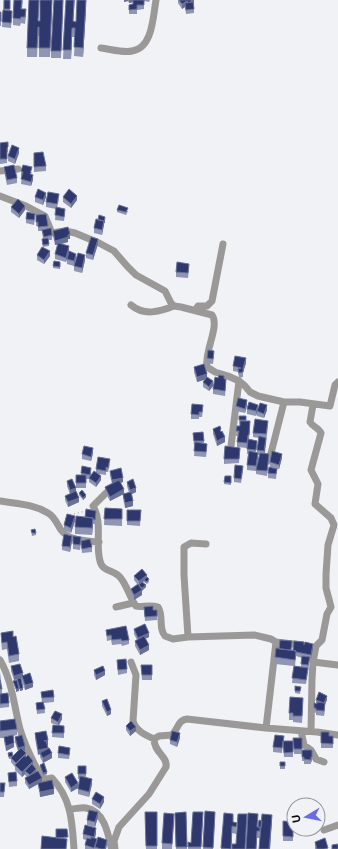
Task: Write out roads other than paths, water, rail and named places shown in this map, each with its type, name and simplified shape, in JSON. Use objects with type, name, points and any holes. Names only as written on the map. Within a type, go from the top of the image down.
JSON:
[{"type":"street","points":[[101,48],[131,52],[144,45],[150,34],[156,0]]},
{"type":"street","points":[[0,171],[18,169]]},
{"type":"street","points":[[0,196],[26,206],[45,216],[52,233],[65,231],[75,233],[114,252],[136,275],[165,291],[174,306]]},
{"type":"street","points":[[195,310],[198,306],[207,306],[212,301],[223,244]]},
{"type":"street","points":[[131,305],[137,310],[156,312],[160,312],[174,306],[212,315],[214,320],[212,336],[205,361],[206,367],[239,381],[254,395],[284,402],[300,402],[330,406],[335,386],[338,382]]},
{"type":"street","points":[[231,446],[239,381]]},
{"type":"street","points":[[269,461],[284,402]]},
{"type":"street","points":[[311,731],[313,662],[316,646],[322,640],[327,614],[331,607],[326,588],[326,574],[328,545],[334,525],[331,518],[315,504],[318,484],[311,470],[321,433],[320,430],[313,427],[310,422],[313,404]]},
{"type":"street","points":[[106,493],[93,506],[98,520],[100,561],[102,566],[119,576],[133,603],[139,607],[147,605],[158,607],[161,615],[162,632],[165,636],[173,639],[188,637],[254,635],[271,639],[276,642],[316,646]]},
{"type":"street","points":[[0,502],[19,504],[40,509],[53,516],[64,534],[83,541],[99,542]]},
{"type":"street","points":[[188,637],[184,575],[184,547],[191,542],[206,544]]},
{"type":"street","points":[[116,607],[133,603]]},
{"type":"street","points":[[266,728],[276,642]]},
{"type":"street","points":[[0,660],[6,671],[22,736],[32,760],[42,778],[52,778],[55,781],[65,797],[70,809],[74,849]]},
{"type":"street","points":[[115,849],[114,841],[119,827],[149,794],[167,765],[166,760],[156,748],[154,739],[140,731],[134,725],[136,675],[130,662]]},
{"type":"street","points":[[313,662],[338,665]]},
{"type":"street","points":[[154,739],[158,736],[172,735],[181,721],[187,719],[338,735]]},
{"type":"street","points":[[301,731],[304,745],[311,750],[316,759],[324,762]]},
{"type":"street","points":[[70,809],[85,807],[96,813],[104,823],[112,849]]},
{"type":"street","points":[[326,829],[338,825]]}]
